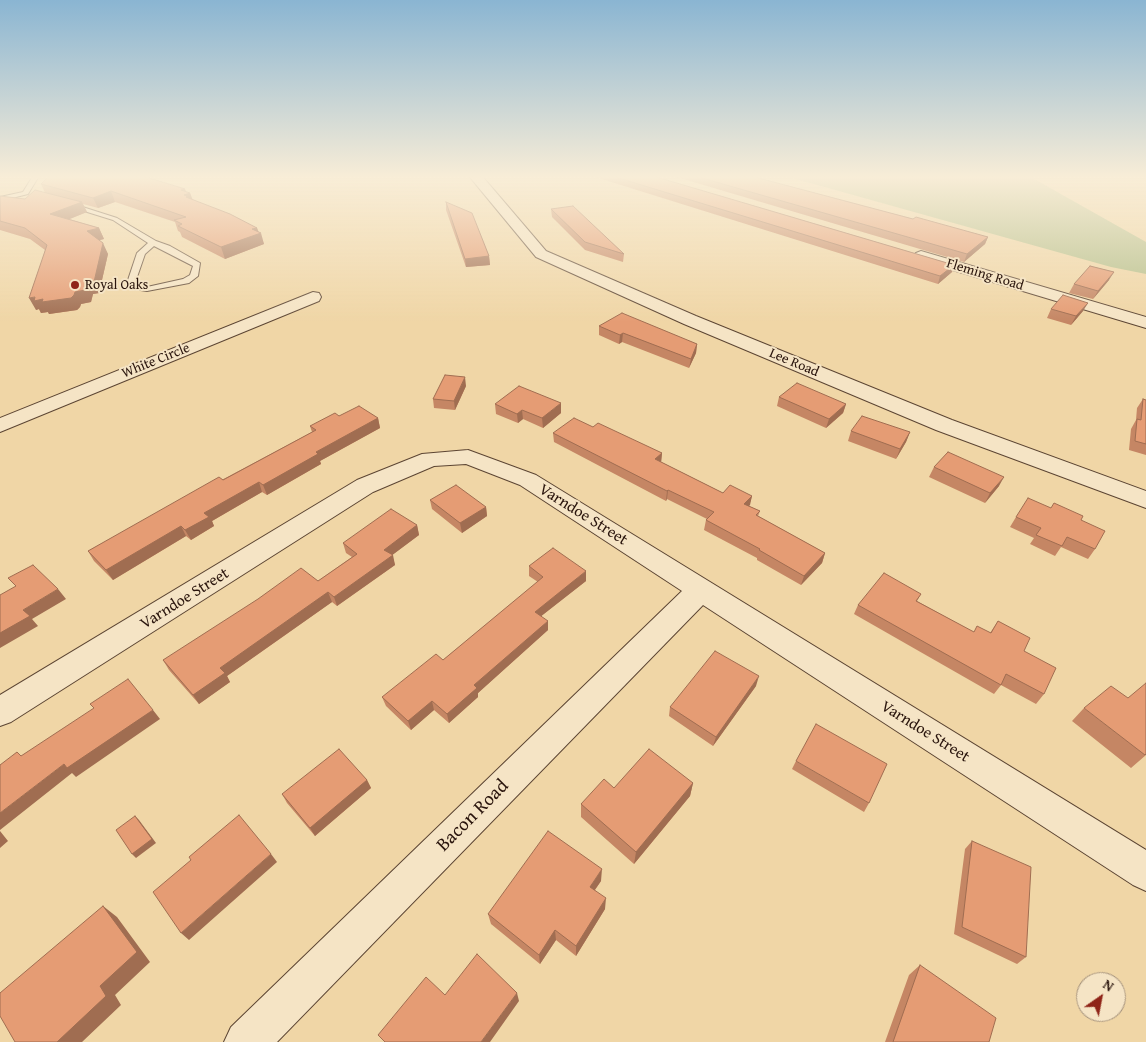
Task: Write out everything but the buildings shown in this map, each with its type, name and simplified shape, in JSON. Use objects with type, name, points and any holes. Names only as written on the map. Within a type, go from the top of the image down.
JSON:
[{"type":"street","name":"Lee Road","points":[[516,225],[541,254],[690,320],[944,425],[1146,500]]},
{"type":"street","name":"Fleming Road","points":[[908,252],[1146,323]]},
{"type":"street","name":"White Circle","points":[[0,426],[312,297]]},
{"type":"street","name":"Varndoe Street","points":[[0,712],[365,486],[430,459],[468,457],[528,480],[1146,872]]},
{"type":"street","name":"Bacon Road","points":[[246,1042],[701,590]]},
{"type":"lane","points":[[124,225],[153,243],[197,265],[194,276],[186,280],[147,289],[137,287],[132,280],[141,253],[153,243]]},
{"type":"green space","points":[[959,225],[1115,225],[1146,242],[1146,274],[1111,267]]},
{"type":"place","name":"Royal Oaks","points":[[75,285]]}]
